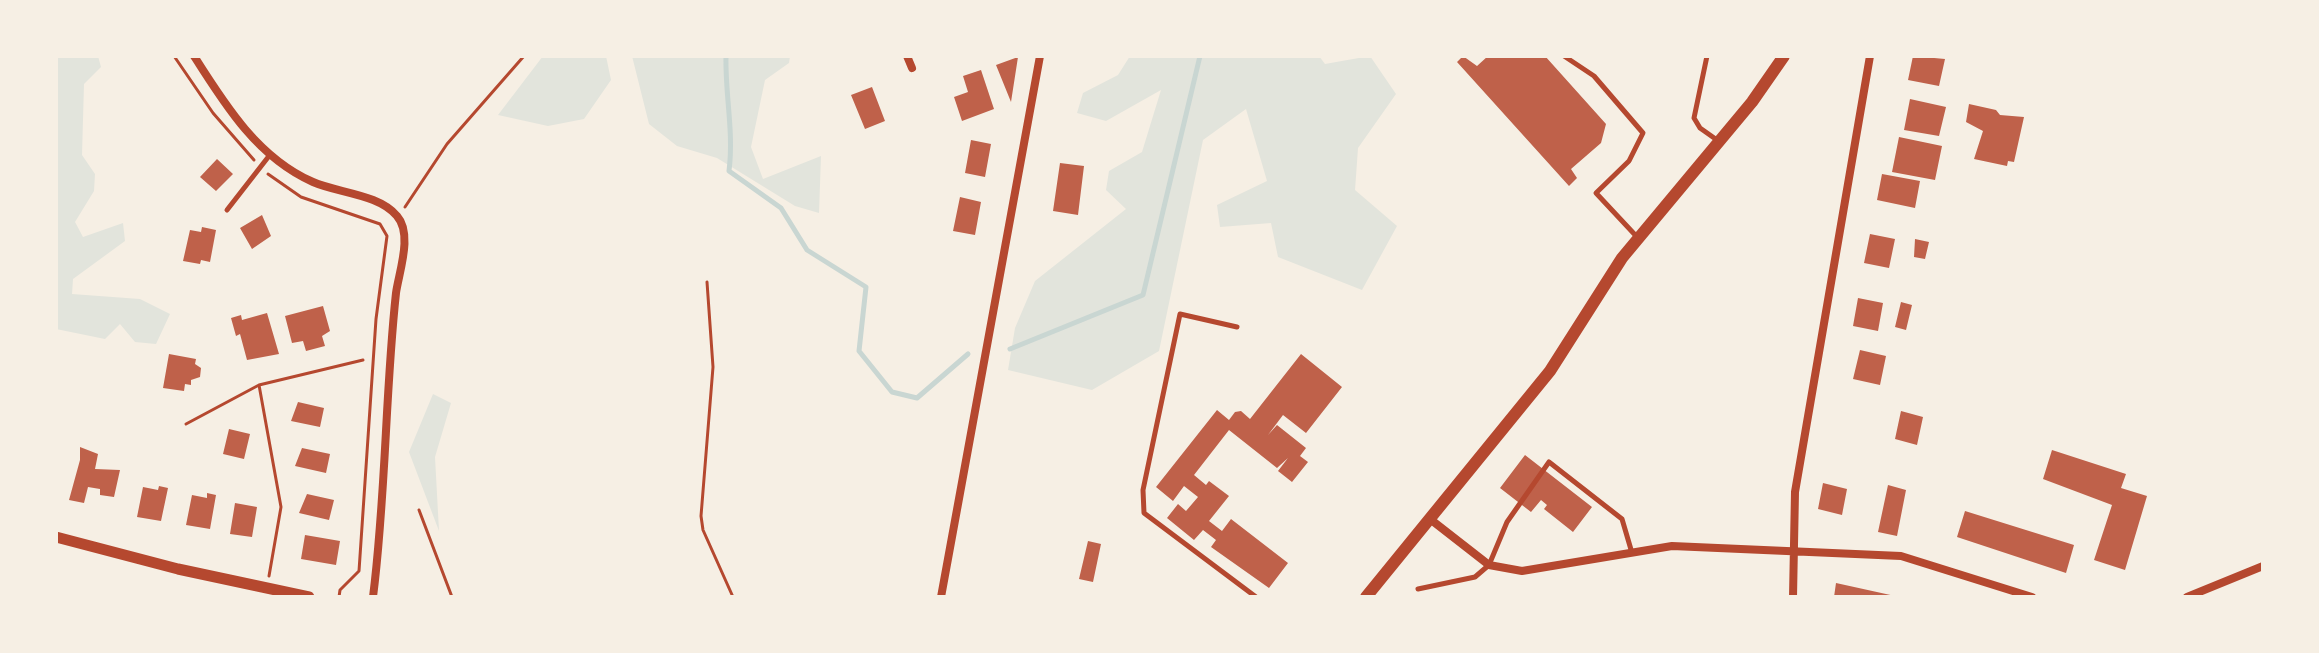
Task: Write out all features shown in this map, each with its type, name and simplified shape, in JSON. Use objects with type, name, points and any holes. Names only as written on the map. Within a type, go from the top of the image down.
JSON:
[{"type":"main road","points":[[1366,597],[1550,371],[1638,238],[1719,141],[1784,56]]},
{"type":"street","points":[[194,56],[224,102],[269,156],[313,182],[385,207],[399,217],[405,235],[396,294],[373,597]]},
{"type":"street","points":[[907,56],[912,68]]},
{"type":"street","points":[[941,597],[1040,56]]},
{"type":"street","points":[[1793,597],[1795,492],[1870,56]]},
{"type":"street","points":[[1430,519],[1489,565],[1522,571],[1672,546],[1901,556],[2032,597]]},
{"type":"street","points":[[56,537],[309,597]]},
{"type":"street","points":[[2187,597],[2263,566]]},
{"type":"lane","points":[[1564,56],[1594,76],[1643,133],[1629,161],[1596,193],[1638,238]]},
{"type":"lane","points":[[1707,56],[1694,118],[1700,128],[1719,141]]},
{"type":"lane","points":[[227,210],[269,156]]},
{"type":"lane","points":[[1237,327],[1180,314],[1143,490],[1144,513],[1256,597]]},
{"type":"lane","points":[[1418,589],[1475,577],[1489,565],[1507,522],[1549,462],[1622,519],[1632,553]]},
{"type":"path","points":[[174,56],[213,113],[260,168],[301,197],[380,224],[387,236],[376,319],[359,571],[340,590],[339,597]]},
{"type":"path","points":[[399,217],[447,144],[524,56]]},
{"type":"path","points":[[707,282],[713,367],[701,516],[703,530],[733,597]]},
{"type":"path","points":[[186,424],[259,385],[363,360]]},
{"type":"path","points":[[259,385],[281,507],[267,588]]},
{"type":"path","points":[[419,510],[452,597]]},
{"type":"shaded area","points":[[56,56],[98,56],[101,67],[84,84],[82,155],[95,174],[94,191],[75,222],[83,237],[123,223],[125,241],[73,279],[72,294],[140,299],[170,314],[156,344],[135,342],[120,324],[105,339],[56,329]]},
{"type":"shaded area","points":[[543,56],[606,56],[611,80],[584,119],[548,126],[498,115]]},
{"type":"shaded area","points":[[632,56],[790,56],[789,63],[765,80],[751,147],[763,179],[821,156],[819,213],[795,206],[717,158],[677,146],[649,124]]},
{"type":"shaded area","points":[[1130,56],[1319,56],[1325,64],[1370,56],[1396,94],[1358,148],[1355,190],[1397,226],[1362,290],[1278,257],[1271,223],[1220,227],[1217,205],[1267,181],[1246,109],[1203,140],[1159,351],[1092,390],[1008,370],[1015,328],[1035,281],[1126,209],[1106,190],[1109,171],[1142,152],[1161,90],[1106,121],[1077,113],[1083,93],[1118,75]]},
{"type":"shaded area","points":[[433,394],[451,403],[435,457],[439,531],[409,452]]},
{"type":"building","points":[[1463,56],[1477,66],[1488,56],[1545,56],[1606,124],[1601,143],[1571,169],[1577,178],[1569,186],[1457,62]]},
{"type":"building","points":[[1913,56],[1945,59],[1939,86],[1908,80]]},
{"type":"building","points":[[1018,57],[1011,102],[996,65]]},
{"type":"building","points":[[981,70],[994,109],[962,121],[954,97],[968,92],[963,76]]},
{"type":"building","points":[[872,87],[885,121],[865,129],[851,95]]},
{"type":"building","points":[[1910,99],[1946,107],[1939,136],[1904,130]]},
{"type":"building","points":[[1969,104],[1996,110],[2000,115],[2024,117],[2014,162],[2008,161],[2007,166],[1974,159],[1983,131],[1966,122]]},
{"type":"building","points":[[1899,137],[1942,146],[1935,180],[1892,172]]},
{"type":"building","points":[[971,140],[991,144],[985,177],[965,173]]},
{"type":"building","points":[[217,159],[233,174],[216,191],[200,177]]},
{"type":"building","points":[[1060,163],[1084,166],[1078,215],[1053,211]]},
{"type":"building","points":[[1882,174],[1920,181],[1915,208],[1877,200]]},
{"type":"building","points":[[960,197],[981,202],[975,235],[953,231]]},
{"type":"building","points":[[262,215],[271,236],[252,249],[240,228]]},
{"type":"building","points":[[202,227],[216,230],[210,262],[183,261],[190,230],[201,232]]},
{"type":"building","points":[[1870,234],[1895,239],[1889,268],[1864,263]]},
{"type":"building","points":[[1915,239],[1929,242],[1925,259],[1914,257]]},
{"type":"building","points":[[1858,298],[1883,303],[1878,331],[1853,326]]},
{"type":"building","points":[[1901,302],[1912,305],[1906,330],[1895,327]]},
{"type":"building","points":[[323,306],[330,331],[322,336],[325,346],[306,351],[303,341],[292,343],[285,316]]},
{"type":"building","points":[[267,313],[279,354],[247,360],[240,334],[236,336],[231,318],[241,315],[242,320]]},
{"type":"building","points":[[1860,350],[1886,356],[1880,385],[1853,379]]},
{"type":"building","points":[[169,354],[196,359],[195,364],[201,368],[200,377],[191,380],[191,385],[185,384],[184,391],[163,388]]},
{"type":"building","points":[[1301,354],[1342,387],[1306,433],[1283,415],[1268,435],[1277,425],[1306,448],[1300,456],[1308,462],[1292,482],[1278,471],[1288,458],[1277,468],[1229,430],[1194,475],[1206,485],[1209,481],[1229,496],[1209,521],[1222,531],[1231,519],[1288,563],[1269,588],[1211,547],[1216,540],[1203,530],[1194,540],[1167,518],[1178,504],[1186,511],[1198,497],[1184,486],[1173,501],[1156,487],[1217,410],[1229,420],[1235,412],[1241,411],[1250,419]]},
{"type":"building","points":[[298,402],[324,408],[320,427],[291,421]]},
{"type":"building","points":[[1901,411],[1923,417],[1917,445],[1895,439]]},
{"type":"building","points":[[229,429],[250,434],[244,459],[223,454]]},
{"type":"building","points":[[80,447],[98,454],[95,469],[120,470],[114,497],[100,495],[100,489],[88,487],[84,503],[69,500],[80,460]]},
{"type":"building","points":[[302,448],[330,454],[326,473],[295,466]]},
{"type":"building","points":[[2052,450],[2126,474],[2121,488],[2147,496],[2125,570],[2094,560],[2112,505],[2043,479]]},
{"type":"building","points":[[1525,455],[1592,507],[1573,532],[1544,509],[1547,505],[1541,500],[1531,512],[1500,488]]},
{"type":"building","points":[[1823,483],[1847,489],[1842,515],[1818,509]]},
{"type":"building","points":[[1888,485],[1906,490],[1897,536],[1878,532]]},
{"type":"building","points":[[159,486],[168,488],[161,521],[137,517],[143,487],[158,490]]},
{"type":"building","points":[[207,493],[216,495],[210,529],[186,525],[192,495],[207,498]]},
{"type":"building","points":[[307,494],[334,500],[329,520],[299,513]]},
{"type":"building","points":[[235,503],[257,507],[252,537],[230,534]]},
{"type":"building","points":[[1965,511],[2074,545],[2066,573],[1957,537]]},
{"type":"building","points":[[305,535],[340,541],[336,565],[301,559]]},
{"type":"building","points":[[1088,541],[1101,544],[1093,582],[1079,579]]},
{"type":"building","points":[[1836,583],[1895,596],[1834,597]]},
{"type":"waterway","points":[[726,56],[729,171],[781,208],[807,250],[866,287],[859,351],[892,392],[917,398],[968,354]]},
{"type":"waterway","points":[[1010,349],[1143,295],[1200,56]]}]
